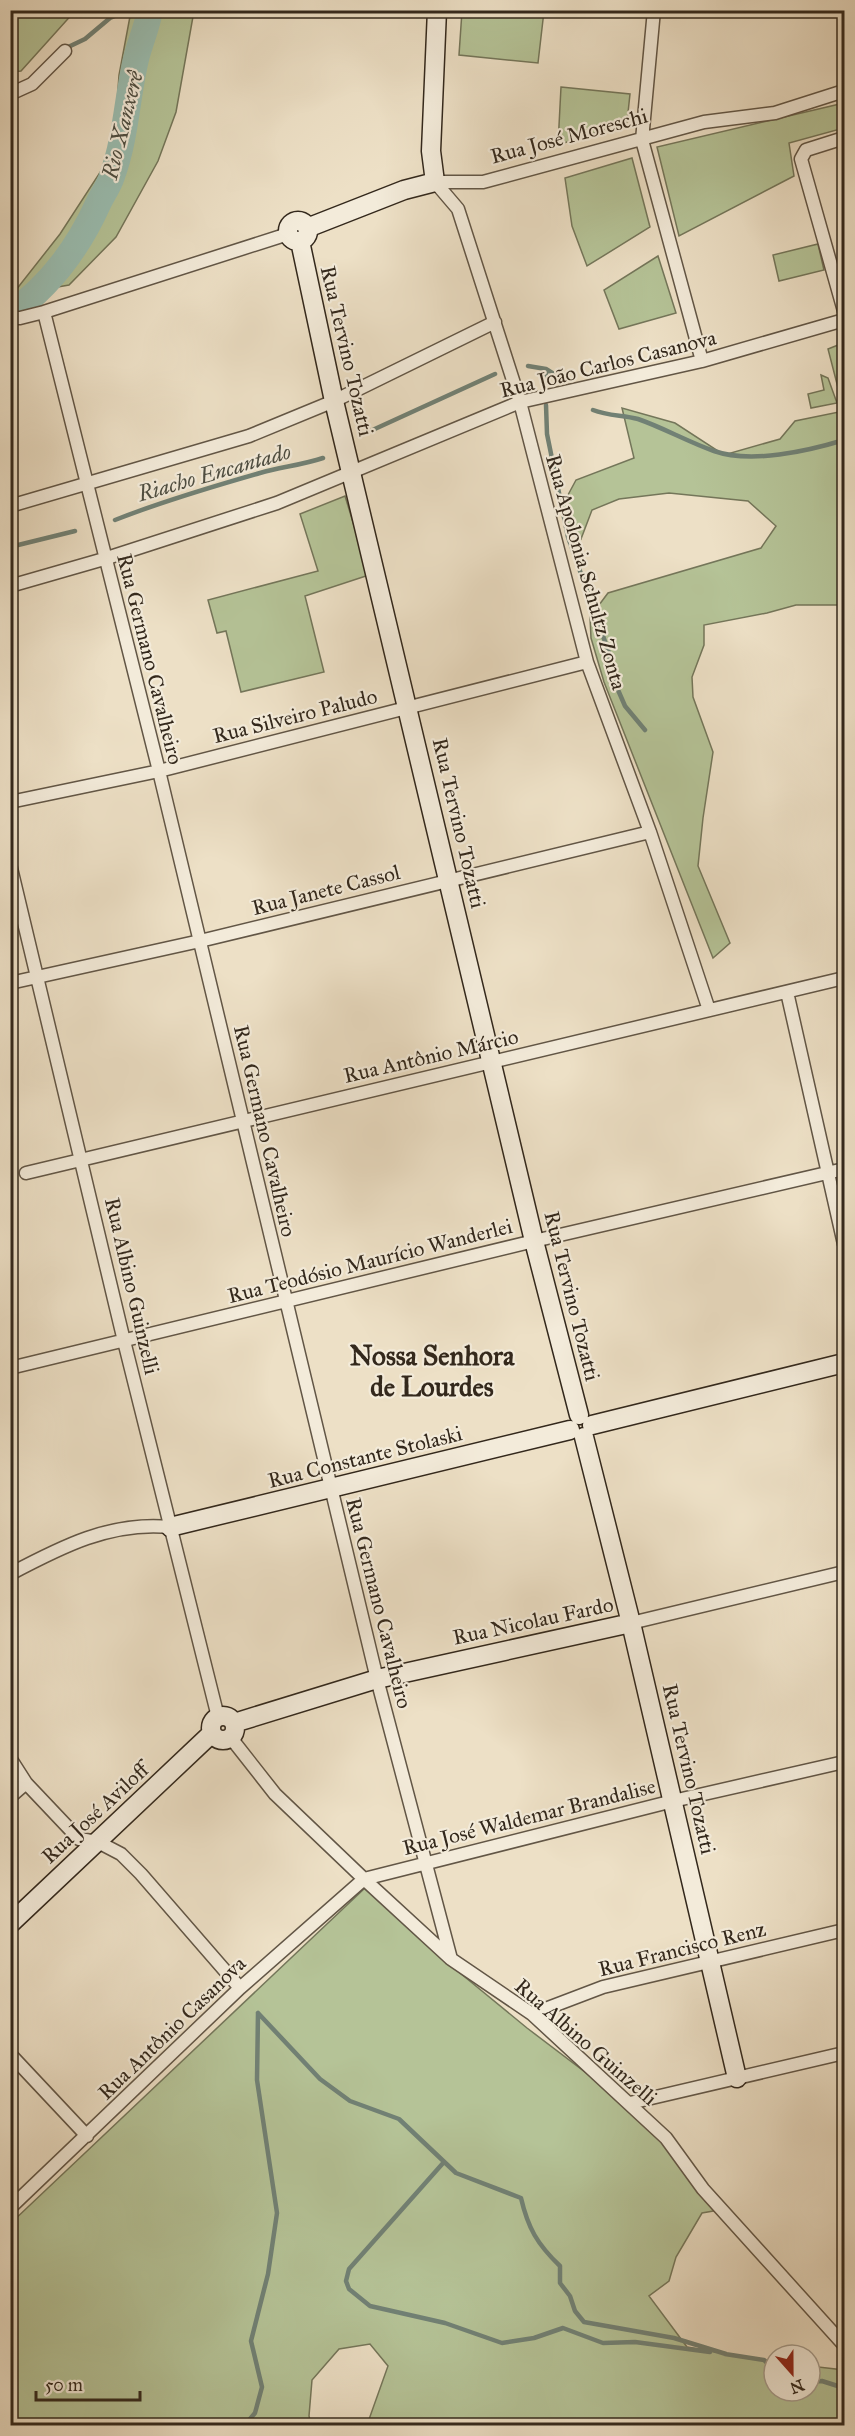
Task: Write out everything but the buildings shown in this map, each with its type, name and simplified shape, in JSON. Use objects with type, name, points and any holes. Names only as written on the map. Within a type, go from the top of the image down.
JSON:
[{"type":"street","points":[[435,182],[431,151],[437,10]]},
{"type":"street","points":[[654,10],[642,140],[702,361]]},
{"type":"street","points":[[10,94],[32,84],[64,51]]},
{"type":"street","name":"Rua José Moreschi","points":[[15,318],[44,312],[298,234],[404,190],[435,182],[483,182],[705,122],[775,113],[844,91]]},
{"type":"street","points":[[844,138],[806,150],[801,159],[844,311]]},
{"type":"street","name":"Rua Apolonia Schultz Zonta","points":[[435,182],[458,209],[520,402],[587,662],[650,832],[710,1010]]},
{"type":"street","name":"Rua Tervino Tozatti","points":[[298,234],[334,401],[450,879],[534,1241],[631,1623],[737,2078]]},
{"type":"street","name":"Rua Germano Cavalheiro","points":[[44,312],[104,559],[159,771],[377,1679],[451,1959]]},
{"type":"street","name":"Rua João Carlos Casanova","points":[[10,586],[104,559],[277,503],[352,474],[520,402],[702,361],[844,320]]},
{"type":"street","points":[[10,506],[249,436],[334,401],[495,322]]},
{"type":"street","name":"Rua Silveiro Paludo","points":[[10,802],[159,771],[587,662]]},
{"type":"street","name":"Rua Janete Cassol","points":[[10,983],[200,941],[650,832]]},
{"type":"street","name":"Rua Albino Guinzelli","points":[[10,864],[170,1527],[224,1728],[275,1794],[364,1879],[451,1959],[532,2014],[666,2138],[703,2190],[844,2345]]},
{"type":"street","name":"Rua Antônio Márcio","points":[[26,1173],[844,978]]},
{"type":"street","points":[[787,992],[844,1244]]},
{"type":"street","name":"Rua Teodósio Maurício Wanderlei","points":[[10,1368],[534,1241],[844,1169]]},
{"type":"street","name":"Rua Constante Stolaski","points":[[170,1527],[844,1363]]},
{"type":"street","points":[[10,1574],[49,1553],[100,1532],[151,1524],[170,1527]]},
{"type":"street","name":"Rua Nicolau Fardo","points":[[224,1728],[377,1679],[631,1623],[844,1572]]},
{"type":"street","name":"Rua José Aviloff","points":[[10,1924],[224,1728]]},
{"type":"street","points":[[10,1758],[26,1784],[78,1839],[98,1842],[121,1854],[141,1874],[240,1988]]},
{"type":"street","name":"Rua José Waldemar Brandalise","points":[[364,1879],[673,1801],[844,1762]]},
{"type":"street","points":[[10,1797],[26,1784]]},
{"type":"street","name":"Rua Antônio Casanova","points":[[10,2208],[240,1988],[364,1879]]},
{"type":"street","name":"Rua Francisco Renz","points":[[532,2014],[603,1987],[844,1930]]},
{"type":"street","points":[[630,2103],[844,2053]]},
{"type":"street","points":[[10,2054],[87,2136]]},
{"type":"green space","points":[[11,10],[75,11],[21,71],[11,72]]},
{"type":"green space","points":[[131,11],[194,11],[176,112],[158,161],[116,237],[69,285],[12,295],[60,234],[101,171],[115,132],[119,75]]},
{"type":"green space","points":[[462,11],[544,11],[538,63],[459,55]]},
{"type":"green space","points":[[561,87],[630,94],[627,122],[558,145]]},
{"type":"green space","points":[[844,103],[844,128],[789,143],[794,176],[679,236],[657,147]]},
{"type":"green space","points":[[632,158],[650,227],[587,266],[572,226],[565,178]]},
{"type":"green space","points":[[818,244],[824,270],[779,281],[773,255]]},
{"type":"green space","points":[[658,256],[676,313],[619,329],[604,290]]},
{"type":"green space","points":[[838,345],[844,361],[844,411],[828,349]]},
{"type":"green space","points":[[821,375],[828,378],[837,403],[811,408],[808,394],[824,390]]},
{"type":"green space","points":[[622,408],[675,423],[724,455],[780,439],[795,421],[844,411],[844,605],[796,605],[704,625],[704,645],[692,677],[693,697],[713,752],[698,866],[730,943],[713,958],[604,682],[591,638],[590,617],[608,593],[761,548],[776,526],[748,501],[669,493],[619,499],[592,510],[581,539],[569,528],[561,508],[576,480],[634,458]]},
{"type":"green space","points":[[345,496],[369,575],[305,596],[324,672],[241,692],[226,631],[217,633],[208,600],[318,571],[300,514]]},
{"type":"green space","points":[[365,1888],[460,1973],[527,2028],[635,2110],[725,2209],[702,2213],[676,2257],[669,2281],[649,2296],[687,2347],[762,2360],[762,2403],[822,2403],[822,2367],[844,2370],[844,2425],[367,2425],[388,2366],[370,2344],[339,2349],[312,2380],[309,2416],[311,2425],[11,2426],[11,2223]]},
{"type":"waterway","points":[[64,49],[85,39],[110,18],[129,10]]},
{"type":"waterway","name":"Rio Xanxerê","points":[[10,314],[38,291],[62,265],[81,236],[109,183],[117,162],[136,59],[150,10]]},
{"type":"waterway","name":"Riacho Encantado","points":[[528,366],[546,369],[557,376]]},
{"type":"waterway","points":[[546,369],[546,381]]},
{"type":"waterway","name":"Riacho Encantado","points":[[366,433],[495,374]]},
{"type":"waterway","points":[[546,405],[547,434],[568,537],[609,653],[615,683],[625,706],[645,730]]},
{"type":"waterway","name":"Riacho Encantado","points":[[593,410],[638,419],[729,455],[779,455],[844,440]]},
{"type":"waterway","name":"Riacho Encantado","points":[[115,520],[169,500],[268,471],[323,458]]},
{"type":"waterway","name":"Riacho Encantado","points":[[10,547],[75,531]]},
{"type":"waterway","points":[[258,2013],[320,2079],[350,2101],[399,2119],[456,2173],[521,2198],[530,2227],[539,2243],[560,2266],[560,2283],[570,2296],[575,2311],[584,2322],[674,2338],[726,2354]]},
{"type":"waterway","points":[[244,2426],[255,2413],[262,2387],[251,2341],[268,2274],[277,2213],[257,2080],[258,2013]]},
{"type":"waterway","points":[[444,2162],[349,2269],[346,2281],[349,2289],[370,2306],[445,2323],[502,2343],[534,2338],[563,2328],[603,2343],[635,2342],[710,2352]]},
{"type":"waterway","points":[[725,2354],[762,2360]]},
{"type":"waterway","points":[[822,2381],[844,2388]]},
{"type":"district","name":"Nossa Senhora de Lourdes","points":[[432,1372]]}]
